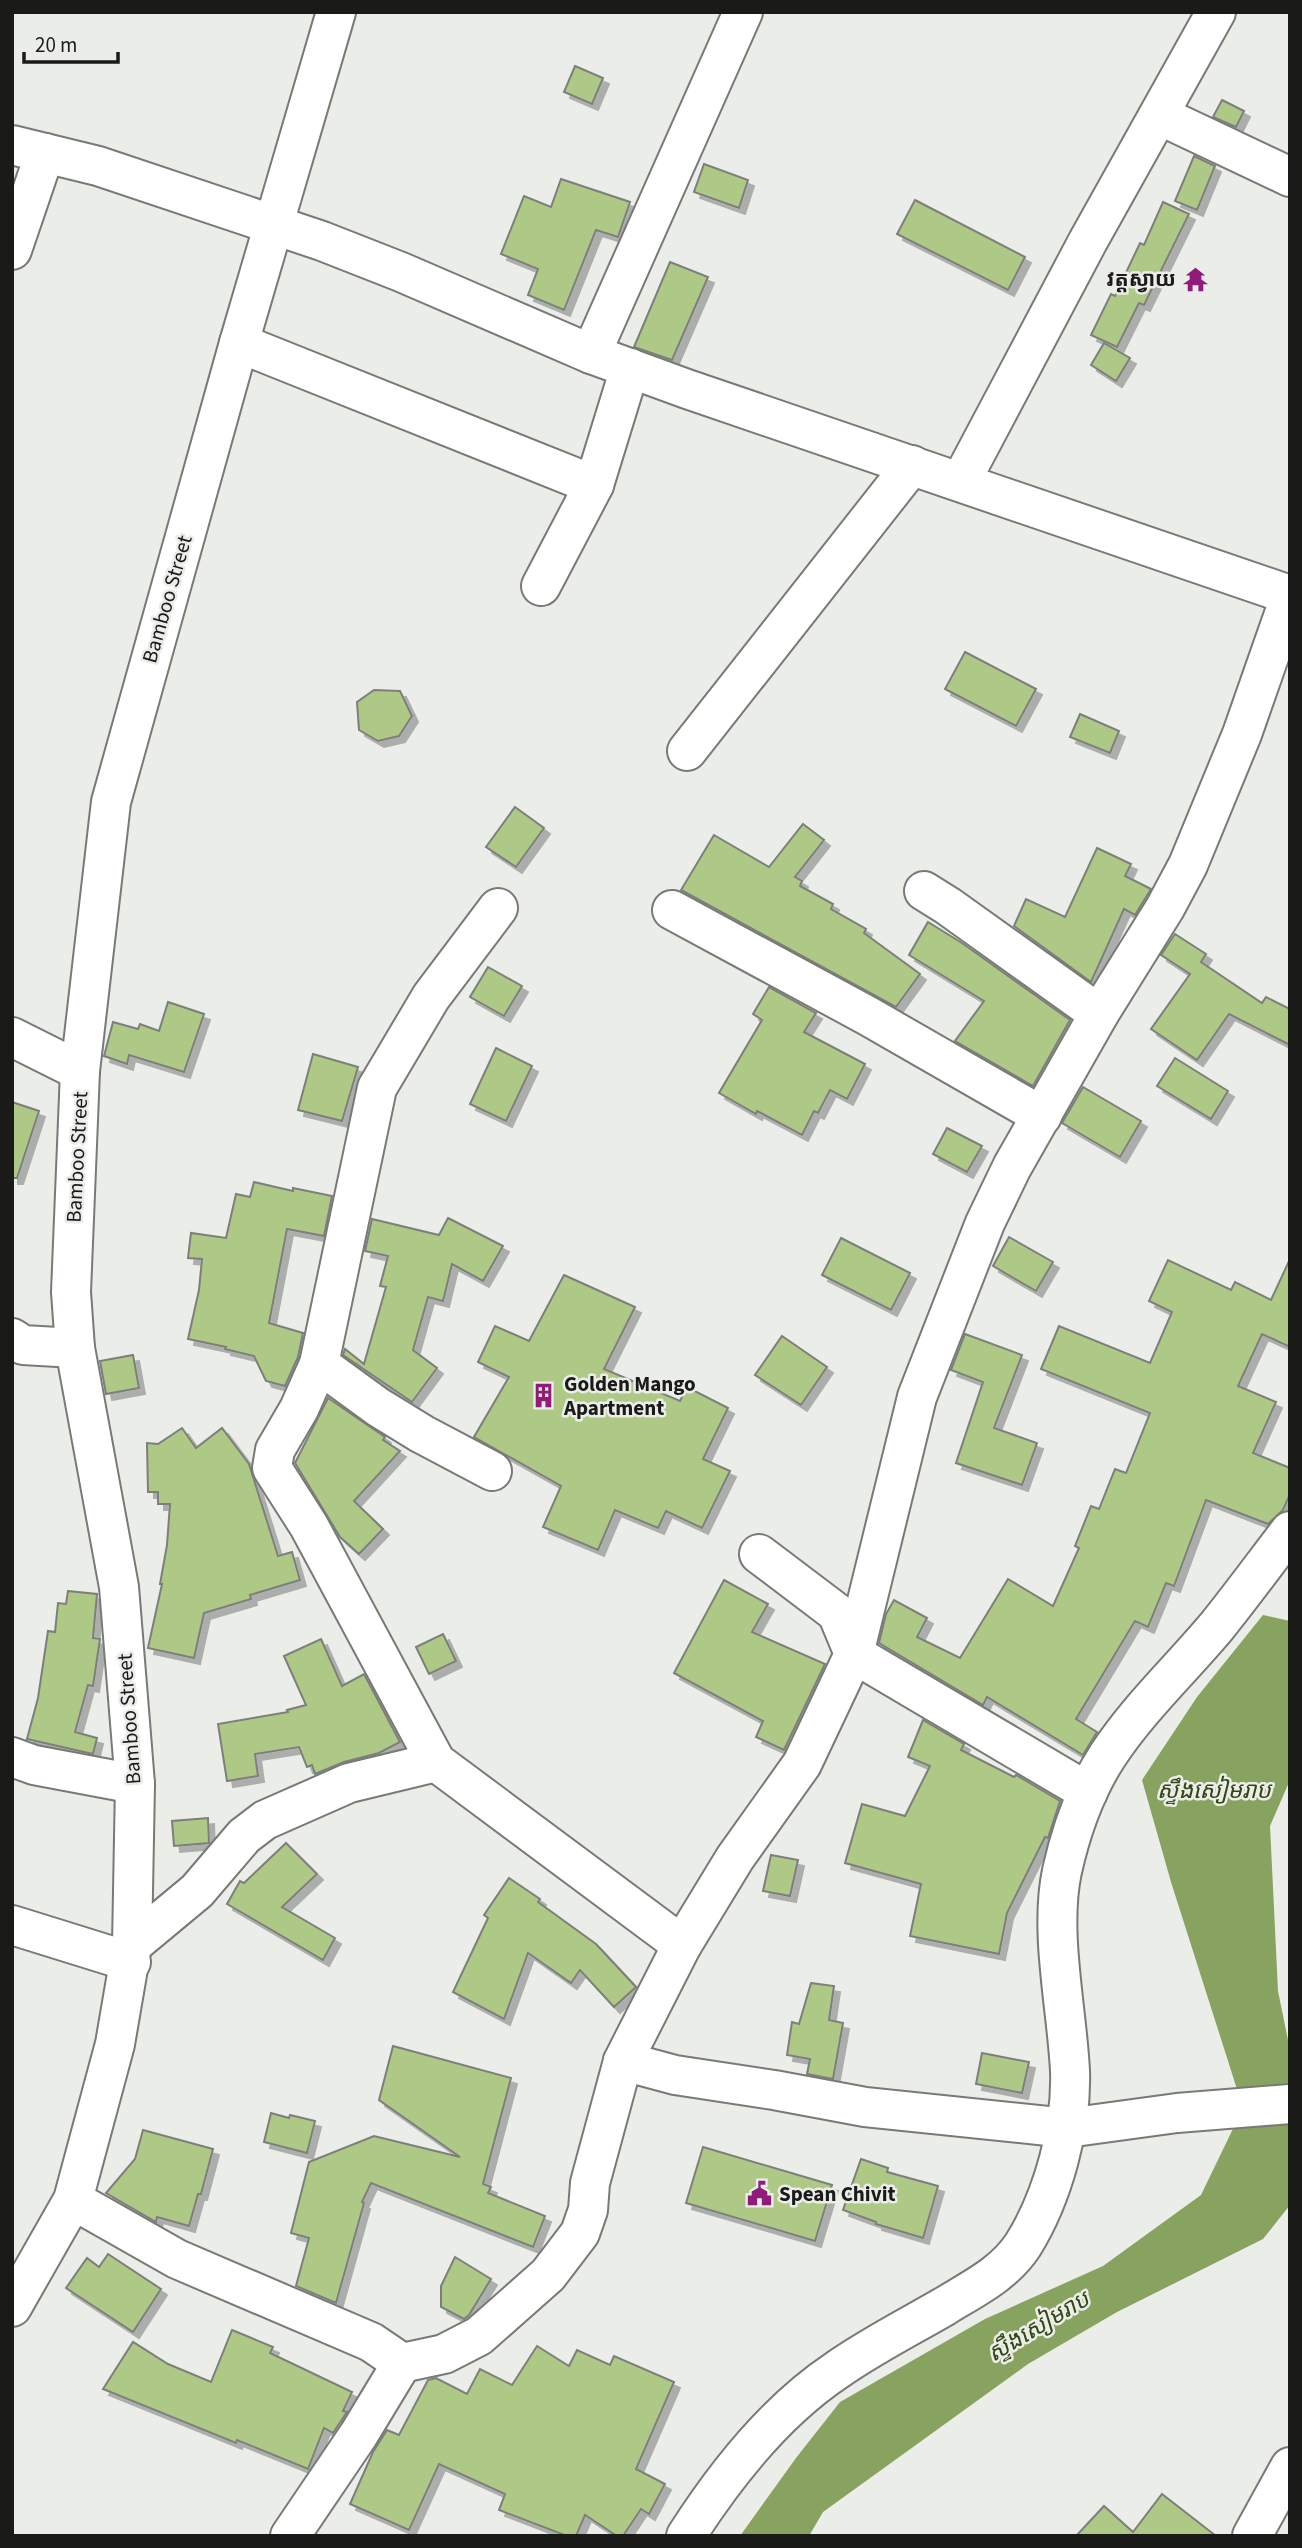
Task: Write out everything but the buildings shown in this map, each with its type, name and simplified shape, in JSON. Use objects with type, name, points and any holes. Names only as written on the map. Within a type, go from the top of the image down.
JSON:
[{"type":"street","name":"Bamboo Street","points":[[12,2307],[73,2200],[114,2044],[132,1954],[135,1784],[119,1587],[75,1348],[71,1292],[80,1071],[111,802],[272,225],[336,12]]},
{"type":"street","points":[[592,354],[743,12]]},
{"type":"street","points":[[961,481],[1088,241],[1216,12]]},
{"type":"street","points":[[1159,115],[1290,177]]},
{"type":"street","points":[[12,250],[29,149],[97,166],[401,272],[592,354],[687,389],[1290,596],[1242,734],[1188,865],[1012,1167],[985,1223],[917,1397],[854,1654],[802,1764],[735,1858],[682,1945],[623,2061],[590,2183],[588,2210],[580,2233],[548,2276],[479,2336],[444,2354],[402,2362],[371,2342],[177,2259],[73,2200]]},
{"type":"street","points":[[239,343],[594,485]]},
{"type":"street","points":[[541,586],[594,485],[630,368]]},
{"type":"street","points":[[687,751],[912,465]]},
{"type":"street","points":[[924,891],[1099,1014]]},
{"type":"street","points":[[498,908],[431,997],[377,1088],[319,1364],[299,1409],[275,1450],[272,1468],[309,1526],[436,1762],[682,1945]]},
{"type":"street","points":[[672,910],[868,1016],[1042,1116]]},
{"type":"street","points":[[12,1037],[80,1071]]},
{"type":"street","points":[[12,1338],[23,1345],[75,1348]]},
{"type":"street","points":[[319,1364],[378,1407],[492,1471]]},
{"type":"street","points":[[686,2536],[737,2466],[786,2410],[837,2370],[996,2276],[1022,2246],[1054,2174],[1067,2128],[1070,2073],[1059,1960],[1059,1898],[1061,1874],[1074,1826],[1108,1755],[1218,1625],[1290,1531]]},
{"type":"street","points":[[759,1554],[837,1613],[854,1654],[1088,1792]]},
{"type":"street","points":[[12,1757],[34,1765],[135,1784]]},
{"type":"street","points":[[12,1925],[132,1954],[197,1891],[244,1836],[265,1820],[349,1783],[436,1762]]},
{"type":"street","points":[[623,2061],[675,2076],[865,2106],[1067,2128],[1177,2113],[1290,2104]]},
{"type":"street","points":[[290,2536],[359,2434],[402,2362]]},
{"type":"street","points":[[1252,2536],[1290,2468]]},
{"type":"water","name":"ស្ទឹងសៀមរាប","points":[[1263,1615],[1290,1621],[1290,1780],[1270,1826],[1278,1991],[1290,2050],[1290,2205],[1263,2239],[1117,2312],[1028,2364],[823,2512],[809,2536],[740,2536],[840,2402],[985,2319],[1103,2266],[1201,2195],[1243,2108],[1171,1882],[1142,1780],[1197,1697]]},
{"type":"place","name":"វត្តស្វាយ","points":[[1196,279]]},
{"type":"place","name":"Golden Mango Apartment","points":[[544,1396]]},
{"type":"place","name":"Spean Chivit","points":[[759,2194]]}]
